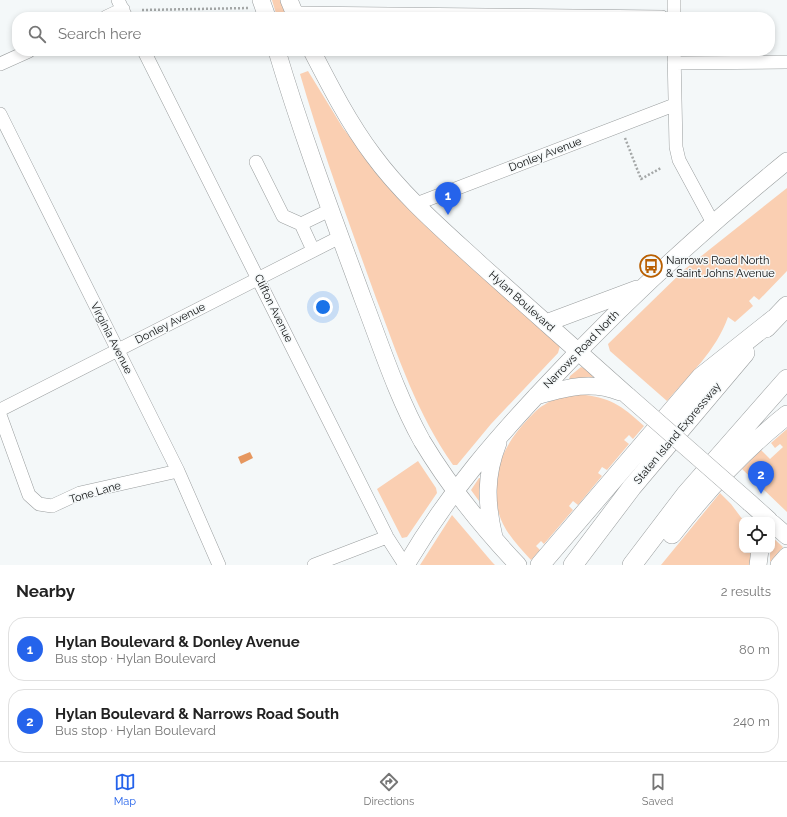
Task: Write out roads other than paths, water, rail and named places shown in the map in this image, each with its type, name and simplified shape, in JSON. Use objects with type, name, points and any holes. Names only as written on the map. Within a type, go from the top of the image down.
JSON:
[{"type":"highway","points":[[540,565],[701,377],[781,312]]},
{"type":"highway","name":"Staten Island Expressway","points":[[573,565],[640,477],[781,312]]},
{"type":"highway","points":[[632,565],[686,494],[787,379]]},
{"type":"highway","points":[[647,565],[722,474],[751,445],[787,415]]},
{"type":"main road","points":[[256,4],[262,12]]},
{"type":"main road","points":[[279,56],[330,210],[393,377],[411,420],[455,490],[506,553]]},
{"type":"main road","name":"Hylan Boulevard","points":[[315,56],[335,96],[373,155],[416,204],[578,352],[766,517]]},
{"type":"main road","name":"Narrows Road North","points":[[405,565],[455,490],[502,432],[536,396],[645,286],[713,223],[787,161]]},
{"type":"main road","points":[[546,323],[645,286]]},
{"type":"main road","points":[[536,396],[574,386],[592,385],[612,389],[628,396]]},
{"type":"main road","points":[[502,432],[490,465],[487,485],[490,516],[506,553]]},
{"type":"main road","points":[[750,503],[754,517]]},
{"type":"main road","points":[[775,526],[787,536]]},
{"type":"main road","points":[[758,565],[760,553]]},
{"type":"main road","points":[[779,565],[787,556]]},
{"type":"street","points":[[674,0],[674,12]]},
{"type":"street","points":[[293,10],[377,6],[532,12]]},
{"type":"street","points":[[0,64],[18,56]]},
{"type":"street","name":"Clifton Avenue","points":[[147,56],[387,537],[405,565]]},
{"type":"street","points":[[713,223],[680,160],[675,132],[674,57],[787,62]]},
{"type":"street","name":"Donley Avenue","points":[[416,204],[674,105]]},
{"type":"street","name":"Virginia Avenue","points":[[0,114],[178,471],[220,565]]},
{"type":"street","points":[[256,162],[283,216],[301,224],[313,250]]},
{"type":"street","points":[[301,224],[330,210]]},
{"type":"street","name":"Donley Avenue","points":[[0,410],[258,277],[340,237]]},
{"type":"street","name":"Tone Lane","points":[[0,415],[29,495],[38,504],[52,506],[80,493],[178,471]]},
{"type":"street","points":[[314,565],[387,537]]},
{"type":"place","name":"Hylan Boulevard & Donley Avenue","points":[[448,215]]},
{"type":"place","name":"Narrows Road North & Saint Johns Avenue","points":[[651,266]]},
{"type":"place","name":"Hylan Boulevard & Narrows Road South","points":[[761,494]]}]
